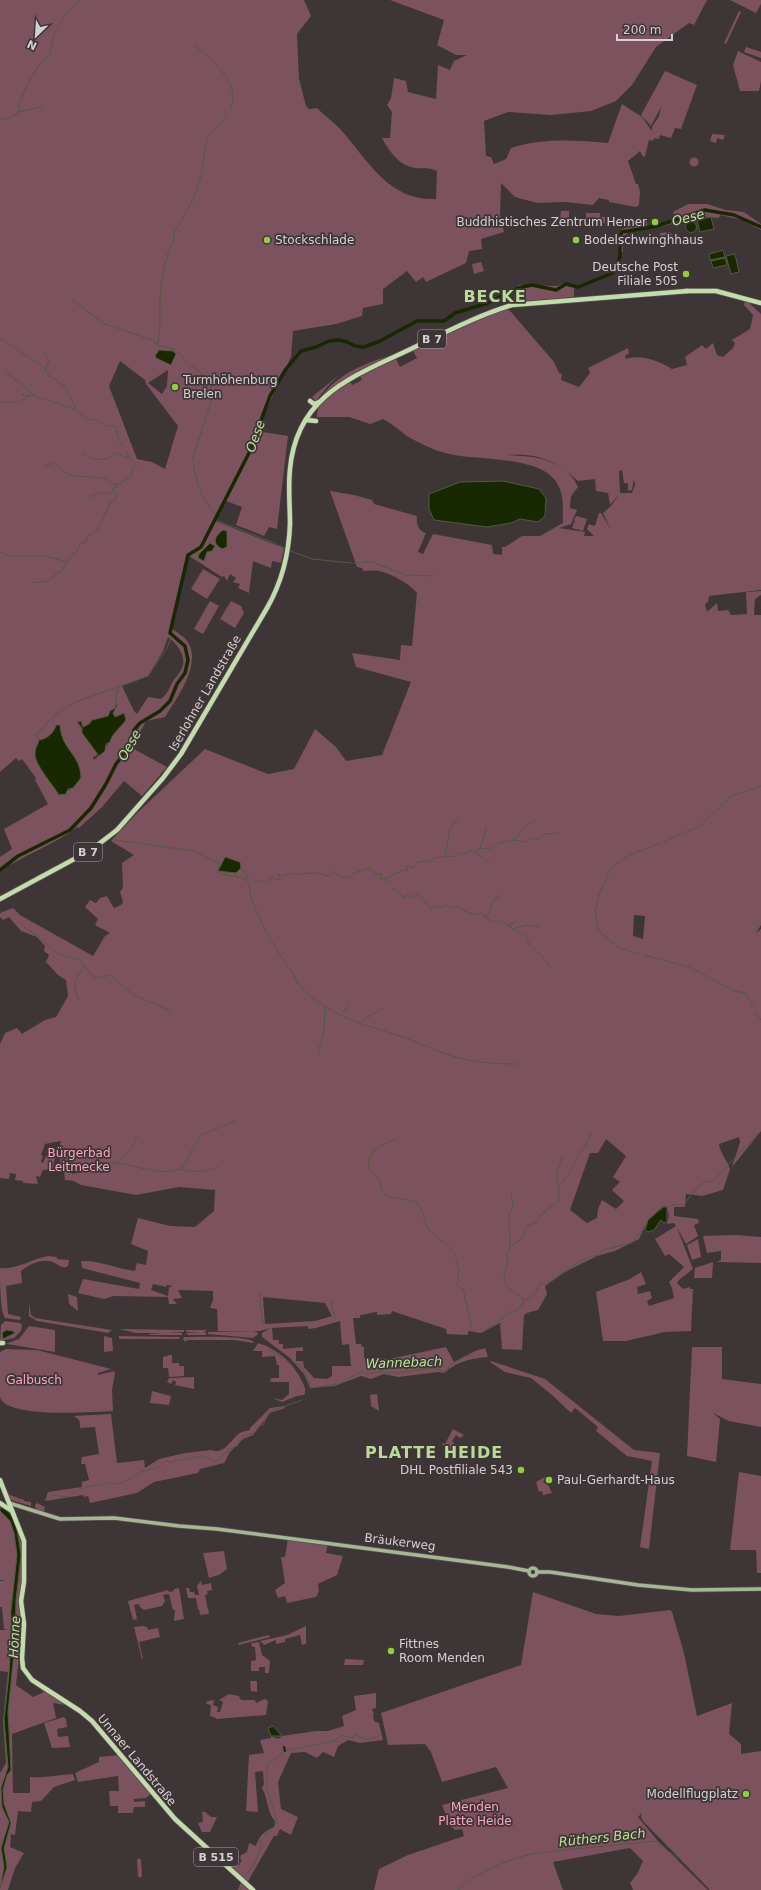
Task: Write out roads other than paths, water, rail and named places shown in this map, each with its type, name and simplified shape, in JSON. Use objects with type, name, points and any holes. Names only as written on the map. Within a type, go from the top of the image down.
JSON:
[{"type":"main road","name":"B 7","points":[[306,420],[319,402],[330,391],[345,381],[492,311],[518,304],[688,291],[721,292],[761,303]]},
{"type":"main road","points":[[310,401],[314,404],[319,402]]},
{"type":"main road","points":[[306,420],[316,421]]},
{"type":"main road","name":"Iserlohner Landstraße","points":[[0,899],[90,850],[111,836],[163,778],[181,754],[267,608],[281,579],[288,543],[291,458],[297,437],[306,420]]},
{"type":"main road","name":"Unnaer Landstraße","points":[[0,1480],[24,1537],[25,1552],[22,1601],[24,1624],[22,1658],[24,1669],[32,1680],[80,1711],[92,1721],[179,1823],[253,1890]]},
{"type":"main road","points":[[0,1496],[4,1492],[10,1500],[19,1506],[15,1509],[14,1513],[0,1502]]},
{"type":"main road","points":[[0,1502],[9,1503]]},
{"type":"main road","name":"Bräukerweg","points":[[9,1503],[45,1516],[60,1519],[114,1518],[179,1526],[256,1532],[268,1535],[529,1571]]},
{"type":"main road","points":[[537,1572],[536,1575],[529,1575],[529,1571],[534,1568],[537,1572],[550,1572],[638,1585],[692,1590],[761,1588]]},
{"type":"water","points":[[711,217],[714,229],[700,232],[697,220]]},
{"type":"water","points":[[691,221],[695,223],[697,227],[695,231],[691,233],[687,231],[685,227],[687,223]]},
{"type":"water","points":[[723,250],[725,257],[710,260],[709,254]]},
{"type":"water","points":[[735,254],[739,272],[731,274],[726,256]]},
{"type":"water","points":[[725,258],[727,265],[713,268],[711,261]]},
{"type":"water","points":[[159,350],[173,351],[176,354],[171,365],[156,358],[155,356]]},
{"type":"water","points":[[503,481],[539,489],[546,498],[545,516],[538,522],[520,519],[511,523],[487,527],[434,520],[429,509],[429,494],[460,482]]},
{"type":"water","points":[[223,530],[227,531],[227,547],[222,549],[215,540]]},
{"type":"water","points":[[210,543],[215,546],[212,551],[207,552],[204,561],[198,558],[199,554]]},
{"type":"water","points":[[116,702],[117,706],[113,713],[115,717],[124,713],[126,720],[114,734],[110,742],[106,744],[105,751],[99,756],[82,733],[82,728],[77,722],[81,721],[83,727],[89,724],[92,720],[108,716],[110,711],[115,708]]},
{"type":"water","points":[[56,725],[60,725],[64,740],[78,763],[81,778],[73,788],[68,789],[66,794],[59,795],[35,758],[35,750],[39,740],[50,735],[54,731]]},
{"type":"water","points":[[225,857],[240,862],[241,868],[236,873],[218,871]]},
{"type":"water","points":[[85,1166],[85,1171],[72,1174],[71,1168]]},
{"type":"water","points":[[663,1207],[667,1207],[667,1221],[664,1223],[661,1220],[654,1230],[648,1232],[645,1230],[648,1220]]},
{"type":"water","points":[[6,1330],[13,1331],[15,1333],[3,1339],[2,1333]]},
{"type":"water","name":"Hönne","points":[[0,1507],[8,1511],[16,1523],[21,1555],[16,1600],[15,1644],[8,1712],[11,1770],[7,1775],[3,1790],[4,1804],[11,1823],[4,1848],[7,1867],[0,1889],[4,1867],[1,1848],[9,1822],[2,1807],[1,1788],[8,1767],[4,1719],[9,1674],[11,1610],[17,1555],[14,1533],[10,1521],[0,1511]]},
{"type":"water","points":[[273,1726],[282,1736],[271,1736],[268,1728]]},
{"type":"waterway","points":[[50,53],[54,34],[59,24],[68,12],[81,0]]},
{"type":"waterway","points":[[195,46],[216,65],[228,81],[232,89],[233,98],[231,107]]},
{"type":"waterway","points":[[0,119],[8,119],[18,113],[19,104],[30,79],[39,65],[49,56]]},
{"type":"waterway","points":[[19,112],[42,107]]},
{"type":"waterway","points":[[158,346],[160,296],[163,273],[174,239],[174,233],[193,200],[202,172],[205,146],[208,137],[228,114]]},
{"type":"waterway","name":"Oese","points":[[0,870],[18,856],[70,830],[91,808],[116,764],[128,748],[134,730],[140,723],[160,711],[170,701],[177,684],[185,673],[188,660],[185,646],[170,633],[188,555],[201,547],[249,453],[270,396],[286,369],[301,351],[316,347],[329,341],[339,340],[355,346],[364,347],[378,342],[417,321],[444,321],[455,313],[488,303],[518,288],[532,285],[556,290],[566,284],[578,287],[613,273],[620,257],[620,236],[622,232],[657,226],[705,210],[734,215],[761,227]]},
{"type":"waterway","points":[[71,299],[103,323],[152,340],[158,345],[173,349],[188,363]]},
{"type":"waterway","points":[[0,338],[45,368],[49,376],[54,378],[66,388]]},
{"type":"waterway","points":[[43,353],[49,360],[46,369]]},
{"type":"waterway","points":[[191,365],[209,379],[213,395],[192,460]]},
{"type":"waterway","points":[[5,372],[23,385],[34,396],[74,409],[89,420],[95,419],[105,425],[116,427],[119,440],[123,447]]},
{"type":"waterway","points":[[67,390],[76,409]]},
{"type":"waterway","points":[[22,395],[29,396]]},
{"type":"waterway","points":[[0,402],[19,402],[29,396],[33,396]]},
{"type":"waterway","points":[[86,496],[94,496],[96,492],[101,494],[111,493],[115,487],[131,476],[133,468],[137,465],[130,459],[126,452]]},
{"type":"waterway","points":[[83,454],[100,460],[109,458],[116,453],[130,459]]},
{"type":"waterway","points":[[43,466],[54,463]]},
{"type":"waterway","points":[[194,464],[198,485],[204,499],[208,506],[217,515]]},
{"type":"waterway","points":[[57,465],[66,473],[75,476],[106,478],[110,483],[117,485]]},
{"type":"waterway","points":[[31,583],[48,581],[57,573],[61,572],[70,557],[78,550],[80,544],[85,543],[86,538],[99,528],[108,510],[110,501],[114,501],[117,496],[117,493],[113,490]]},
{"type":"waterway","points":[[215,520],[233,527]]},
{"type":"waterway","points":[[234,527],[277,544]]},
{"type":"waterway","points":[[278,545],[285,548]]},
{"type":"waterway","points":[[291,551],[312,559],[351,563]]},
{"type":"waterway","points":[[0,552],[11,556],[45,556],[67,562]]},
{"type":"waterway","points":[[354,563],[373,562],[405,575],[435,576]]},
{"type":"waterway","points":[[64,709],[73,703],[148,676],[167,648],[172,635]]},
{"type":"waterway","points":[[116,702],[118,688]]},
{"type":"waterway","points":[[39,740],[36,735],[55,715],[63,710]]},
{"type":"waterway","name":"Wannebach","points":[[663,842],[700,826],[731,796],[761,786]]},
{"type":"waterway","points":[[445,856],[450,829],[458,817]]},
{"type":"waterway","points":[[514,840],[526,826],[535,820]]},
{"type":"waterway","points":[[480,848],[486,828]]},
{"type":"waterway","points":[[261,881],[268,882],[271,877],[274,879],[281,879],[278,874],[285,876],[289,873],[317,873],[328,876],[333,871],[341,877],[348,878],[354,873],[370,868],[376,875],[381,874],[381,879],[391,877],[395,872],[399,873],[402,869],[407,871],[407,866],[414,868],[416,863],[421,861],[425,862],[428,860],[432,862],[434,858],[456,857],[459,853],[463,854],[470,850],[475,852],[478,849],[492,848],[499,843],[514,840],[526,842],[531,839],[540,838],[544,834],[558,833]]},
{"type":"waterway","points":[[116,840],[194,851],[219,863],[218,873],[243,878],[249,883]]},
{"type":"waterway","name":"Wannebach","points":[[640,954],[619,948],[598,930],[595,911],[600,892],[610,869],[628,856],[660,843]]},
{"type":"waterway","points":[[477,853],[491,865]]},
{"type":"waterway","points":[[241,868],[246,873],[247,879]]},
{"type":"waterway","points":[[385,879],[388,883]]},
{"type":"waterway","points":[[252,880],[258,880]]},
{"type":"waterway","points":[[249,885],[254,906],[273,944],[300,985],[321,1004],[358,1023],[405,1038],[452,1056],[481,1062],[517,1064]]},
{"type":"waterway","points":[[393,888],[404,897],[408,895],[409,897],[413,898],[415,895],[419,894],[431,909],[434,905],[439,908],[446,905],[452,908],[461,907],[464,911],[476,915],[481,913],[489,920],[497,922],[499,920],[525,935],[529,944],[543,957],[549,966]]},
{"type":"waterway","points":[[484,917],[489,913],[493,901],[501,895]]},
{"type":"waterway","points":[[509,925],[516,922],[518,919]]},
{"type":"waterway","points":[[515,928],[529,925],[540,927]]},
{"type":"waterway","points":[[24,927],[38,936],[56,953],[79,960],[93,976],[97,978],[111,975],[134,995],[171,1011]]},
{"type":"waterway","name":"Wannebach","points":[[644,955],[689,967],[735,991],[746,993],[753,1007]]},
{"type":"waterway","points":[[79,1001],[75,988],[78,975],[84,967]]},
{"type":"waterway","points":[[318,1054],[324,1030],[325,1006]]},
{"type":"waterway","points":[[341,1014],[349,1006]]},
{"type":"waterway","points":[[358,1023],[382,1009]]},
{"type":"waterway","name":"Wannebach","points":[[755,1012],[761,1020]]},
{"type":"waterway","points":[[202,1135],[236,1120]]},
{"type":"waterway","name":"Wannebach","points":[[661,1210],[662,1206],[683,1206],[693,1192],[705,1181],[712,1182],[761,1131]]},
{"type":"waterway","points":[[523,1299],[511,1290],[504,1282],[508,1261],[506,1254],[510,1247],[522,1238],[527,1226],[537,1222],[540,1215],[559,1201],[559,1187],[570,1172],[580,1152],[586,1147],[586,1143],[591,1134],[590,1132]]},
{"type":"waterway","points":[[116,1162],[130,1151],[137,1135]]},
{"type":"waterway","points":[[107,1163],[124,1164],[157,1171],[176,1170],[183,1166],[200,1137]]},
{"type":"waterway","points":[[398,1138],[375,1149],[368,1161],[369,1168],[380,1180],[381,1188],[384,1193],[394,1198],[413,1201],[418,1204],[428,1228],[449,1247],[456,1257]]},
{"type":"waterway","points":[[558,1187],[556,1174],[562,1157]]},
{"type":"waterway","points":[[178,1169],[198,1171],[218,1167]]},
{"type":"waterway","points":[[510,1246],[509,1214],[513,1206],[511,1195],[513,1191]]},
{"type":"waterway","name":"Wannebach","points":[[483,1332],[503,1318],[508,1312],[515,1312],[519,1307],[523,1306],[523,1299],[526,1300],[532,1296],[536,1292],[539,1284],[546,1284],[564,1271],[587,1258],[598,1255],[603,1250],[631,1243],[647,1224]]},
{"type":"waterway","points":[[456,1260],[459,1271],[457,1286],[463,1289],[472,1328]]},
{"type":"waterway","points":[[260,1292],[263,1324]]},
{"type":"waterway","points":[[332,1301],[332,1309],[336,1319]]},
{"type":"waterway","points":[[263,1337],[269,1342]]},
{"type":"waterway","points":[[269,1349],[283,1359]]},
{"type":"waterway","name":"Wannebach","points":[[310,1388],[339,1384],[361,1372],[370,1374],[375,1372],[399,1373],[432,1368],[446,1372],[450,1365],[473,1354]]},
{"type":"waterway","points":[[292,1361],[302,1367],[311,1386]]},
{"type":"waterway","name":"Wannebach","points":[[47,1500],[52,1495],[69,1497],[75,1491],[87,1487],[109,1483],[120,1484],[141,1472],[159,1467],[165,1461],[171,1462],[202,1456],[214,1462],[222,1457],[224,1453],[227,1453],[229,1449],[237,1446],[243,1436],[254,1433],[260,1425],[263,1425],[269,1412],[302,1400]]},
{"type":"waterway","points":[[245,1877],[254,1864],[260,1851],[261,1840],[275,1826],[277,1821],[267,1789],[267,1766],[284,1751],[334,1741],[342,1735],[352,1738],[356,1735],[367,1740],[381,1735]]},
{"type":"waterway","points":[[284,1747],[285,1751]]},
{"type":"waterway","name":"Rüthers Bach","points":[[545,1852],[656,1841],[678,1859]]},
{"type":"waterway","name":"Rüthers Bach","points":[[467,1882],[503,1863],[542,1852]]},
{"type":"waterway","name":"Rüthers Bach","points":[[458,1890],[464,1884]]},
{"type":"waterway","points":[[240,1890],[243,1886]]},
{"type":"place","name":"Buddhistisches Zentrum Hemer","points":[[655,222]]},
{"type":"place","name":"Stockschlade","points":[[267,240]]},
{"type":"place","name":"Bodelschwinghhaus","points":[[576,240]]},
{"type":"place","name":"Deutsche Post Filiale 505","points":[[686,274]]},
{"type":"place","name":"Turmhöhenburg Brelen","points":[[175,387]]},
{"type":"place","name":"DHL Postfiliale 543","points":[[521,1470]]},
{"type":"place","name":"Paul-Gerhardt-Haus","points":[[549,1480]]},
{"type":"place","name":"Fittnes Room Menden","points":[[391,1651]]},
{"type":"place","name":"Modellflugplatz","points":[[746,1794]]},
{"type":"district","name":"BECKE","points":[[495,296]]},
{"type":"district","name":"PLATTE HEIDE","points":[[434,1452]]},
{"type":"park label","name":"Bürgerbad Leitmecke","points":[[79,1160]]},
{"type":"park label","name":"Galbusch","points":[[34,1380]]},
{"type":"park label","name":"Menden Platte Heide","points":[[475,1814]]}]
